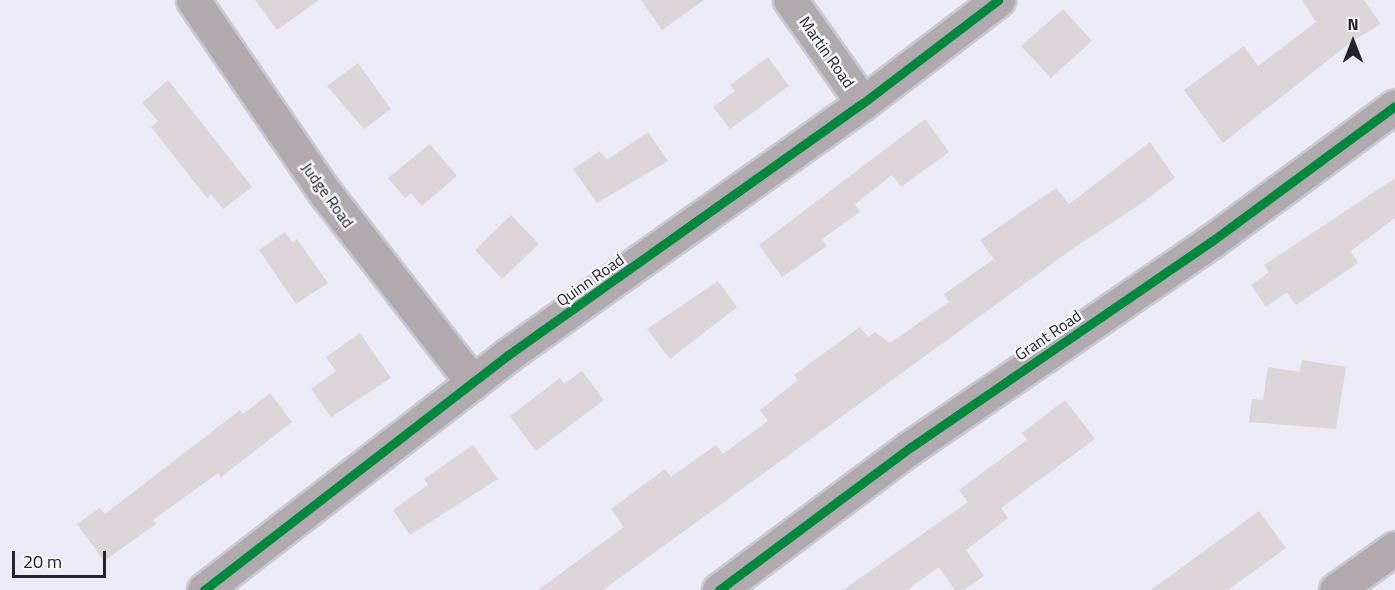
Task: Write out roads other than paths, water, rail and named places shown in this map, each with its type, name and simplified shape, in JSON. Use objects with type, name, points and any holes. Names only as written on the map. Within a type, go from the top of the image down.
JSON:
[{"type":"street","name":"Judge Road","points":[[192,0],[326,194],[473,382]]},
{"type":"street","name":"Martin Road","points":[[790,0],[863,103]]},
{"type":"street","name":"Quinn Road","points":[[204,590],[473,382],[863,103],[998,0]]},
{"type":"street","name":"Grant Road","points":[[719,590],[911,447],[1212,241],[1395,106]]},
{"type":"street","points":[[1336,590],[1395,548]]}]
